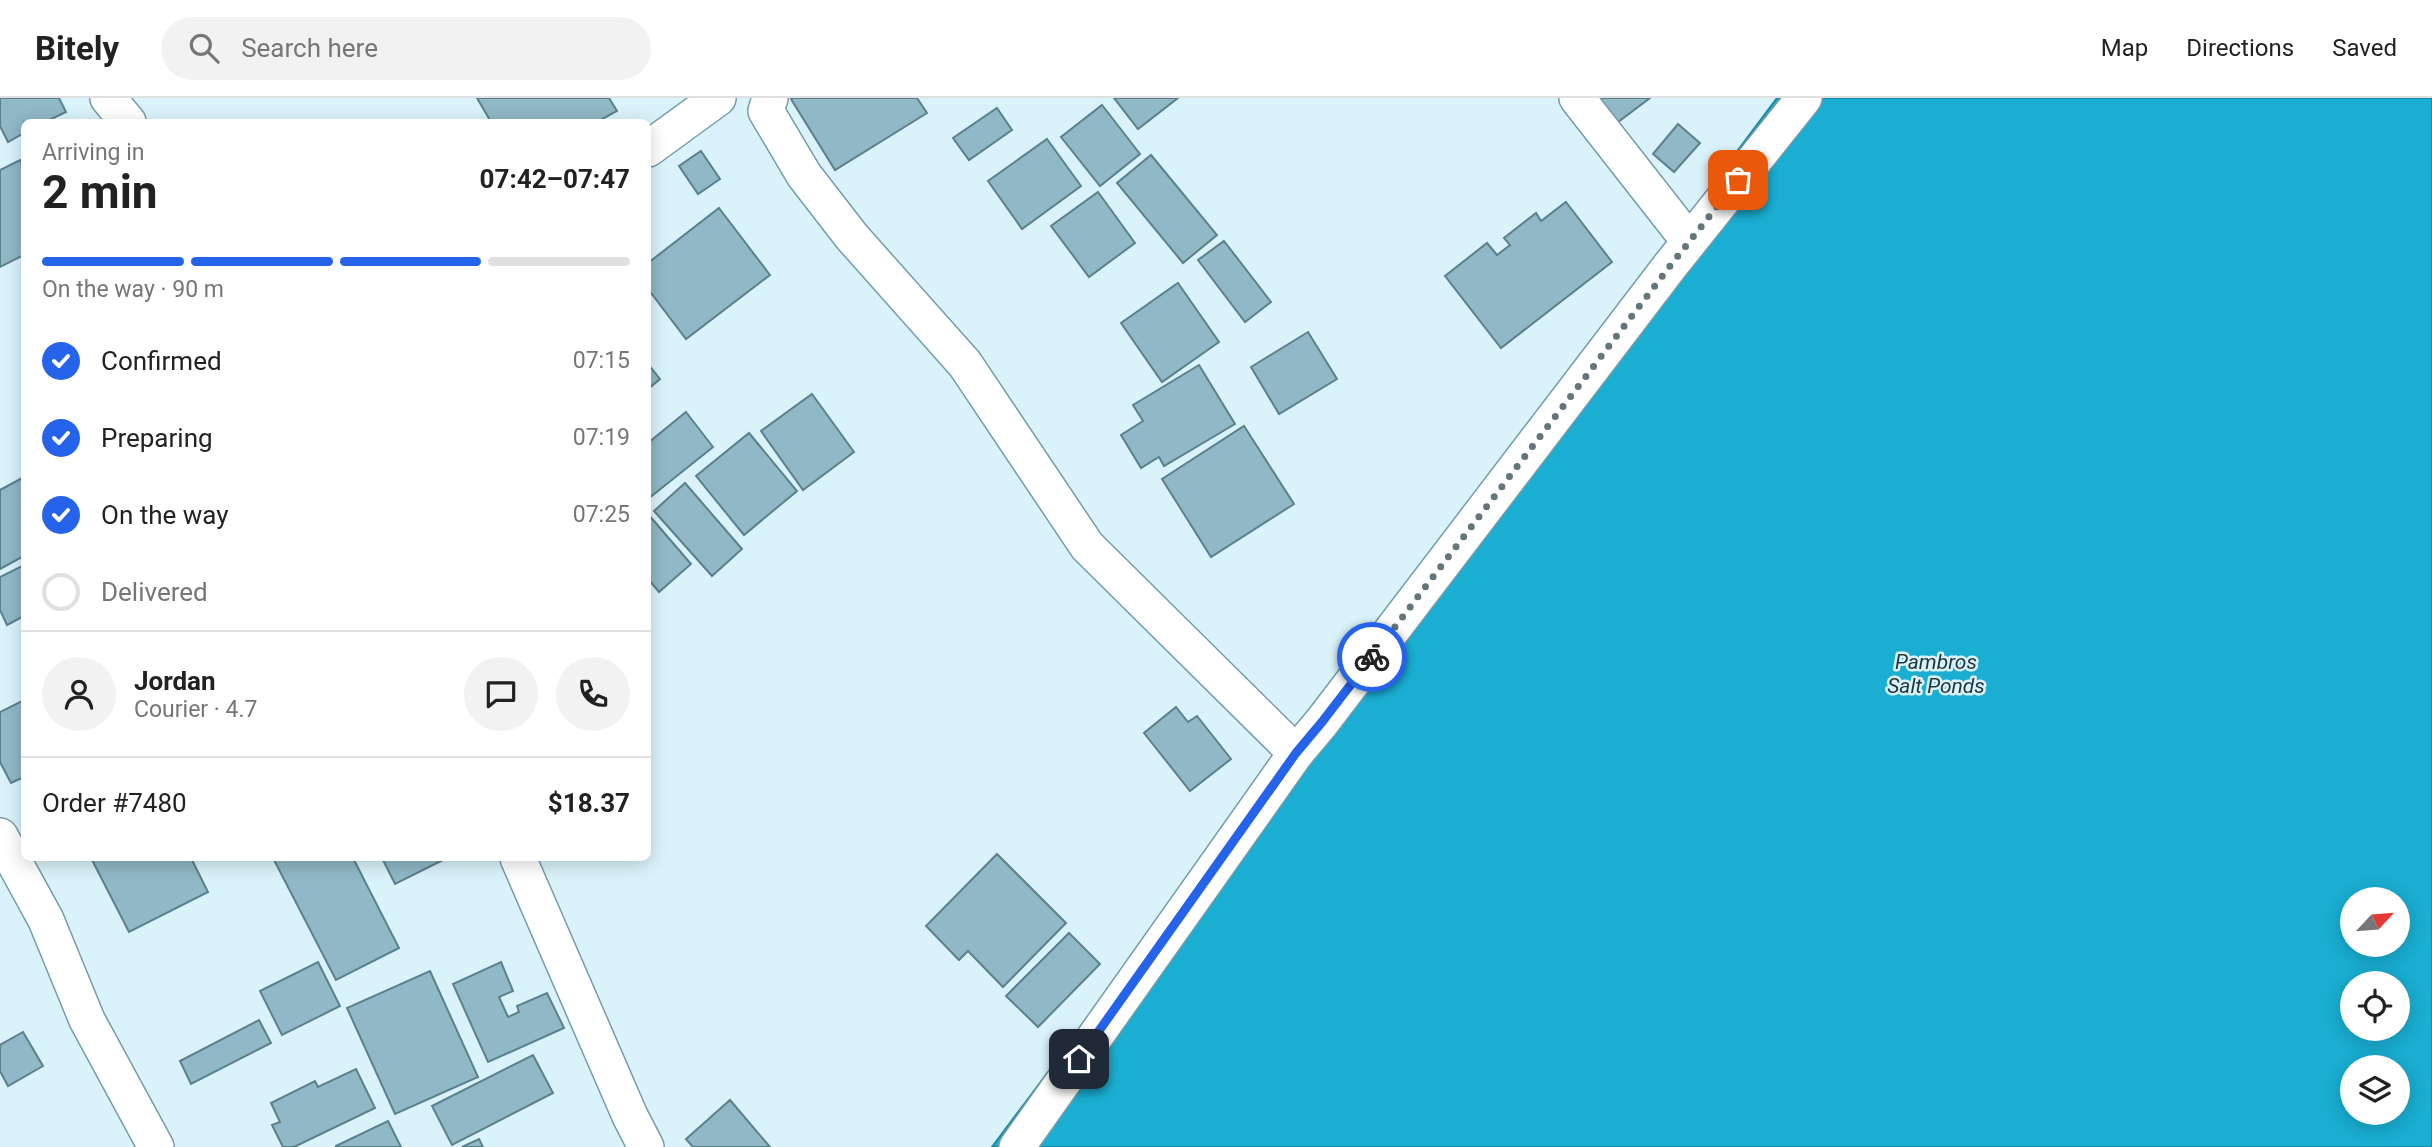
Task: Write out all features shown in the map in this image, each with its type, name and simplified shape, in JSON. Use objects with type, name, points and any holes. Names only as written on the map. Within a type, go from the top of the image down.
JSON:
[{"type":"street","points":[[107,98],[125,119]]},
{"type":"street","points":[[651,147],[718,98]]},
{"type":"street","points":[[770,98],[766,111],[804,175],[852,237],[965,364],[1087,546],[1296,753]]},
{"type":"street","points":[[1577,98],[1689,241]]},
{"type":"street","points":[[1017,1147],[1296,753],[1689,241],[1804,98]]},
{"type":"street","points":[[0,836],[46,920],[86,1020],[156,1147]]},
{"type":"street","points":[[519,861],[646,1147]]},
{"type":"water","name":"Pambros Salt Ponds","points":[[1777,98],[2432,98],[2432,1147],[992,1147]]},
{"type":"building","points":[[0,98],[59,98],[66,112],[51,119],[21,119],[21,135],[8,142],[0,126]]},
{"type":"building","points":[[477,98],[609,98],[617,111],[602,119],[489,119]]},
{"type":"building","points":[[917,98],[927,113],[835,170],[791,99]]},
{"type":"building","points":[[1114,98],[1178,98],[1138,129]]},
{"type":"building","points":[[1599,98],[1650,98],[1618,122]]},
{"type":"building","points":[[1102,105],[1140,154],[1100,186],[1061,137]]},
{"type":"building","points":[[997,108],[1012,130],[969,160],[953,138]]},
{"type":"building","points":[[1678,124],[1700,143],[1674,172],[1653,154]]},
{"type":"building","points":[[1047,139],[1081,186],[1022,229],[988,181]]},
{"type":"building","points":[[701,151],[720,179],[698,194],[679,166]]},
{"type":"building","points":[[1151,155],[1217,235],[1183,263],[1117,183]]},
{"type":"building","points":[[20,160],[21,162],[21,256],[0,267],[0,170]]},
{"type":"building","points":[[1098,192],[1135,243],[1089,277],[1051,226]]},
{"type":"building","points":[[1566,202],[1612,262],[1501,348],[1445,276],[1487,243],[1497,255],[1510,245],[1504,238],[1536,213],[1541,221]]},
{"type":"building","points":[[719,208],[770,275],[686,339],[651,293],[651,261]]},
{"type":"building","points":[[1224,241],[1271,302],[1245,322],[1198,260]]},
{"type":"building","points":[[1178,283],[1219,342],[1162,382],[1121,323]]},
{"type":"building","points":[[1308,332],[1337,379],[1279,414],[1251,367]]},
{"type":"building","points":[[1199,365],[1235,424],[1164,466],[1159,457],[1141,468],[1121,435],[1143,421],[1133,405]]},
{"type":"building","points":[[651,368],[660,379],[651,386]]},
{"type":"building","points":[[812,394],[854,452],[803,490],[761,431]]},
{"type":"building","points":[[686,412],[713,447],[651,497],[651,441]]},
{"type":"building","points":[[1244,426],[1294,504],[1211,557],[1162,479]]},
{"type":"building","points":[[749,433],[797,491],[744,535],[696,476]]},
{"type":"building","points":[[21,479],[21,558],[0,569],[0,490]]},
{"type":"building","points":[[685,483],[742,549],[712,576],[654,511]]},
{"type":"building","points":[[651,517],[691,564],[659,592],[651,583]]},
{"type":"building","points":[[21,566],[21,618],[7,625],[0,610],[0,577]]},
{"type":"building","points":[[21,702],[21,778],[11,783],[0,762],[0,712]]},
{"type":"building","points":[[1176,707],[1188,722],[1197,716],[1231,759],[1190,791],[1144,733]]},
{"type":"building","points":[[997,854],[1066,923],[1003,987],[968,951],[959,960],[926,926]]},
{"type":"building","points":[[93,861],[192,861],[208,892],[129,932]]},
{"type":"building","points":[[275,861],[355,861],[399,948],[336,980]]},
{"type":"building","points":[[384,861],[441,861],[395,884]]},
{"type":"building","points":[[1069,933],[1100,964],[1038,1027],[1006,996]]},
{"type":"building","points":[[318,962],[340,1006],[282,1035],[260,991]]},
{"type":"building","points":[[501,962],[513,991],[499,997],[508,1017],[519,1012],[517,1006],[547,993],[564,1028],[488,1062],[453,984]]},
{"type":"building","points":[[430,971],[478,1077],[395,1114],[347,1008]]},
{"type":"building","points":[[259,1020],[271,1043],[191,1084],[180,1061]]},
{"type":"building","points":[[23,1032],[43,1066],[8,1086],[0,1071],[0,1045]]},
{"type":"building","points":[[533,1055],[553,1093],[452,1145],[432,1106]]},
{"type":"building","points":[[356,1069],[375,1108],[294,1147],[283,1147],[272,1125],[280,1122],[271,1103],[315,1081],[318,1087]]},
{"type":"building","points":[[730,1100],[770,1147],[693,1147],[686,1139]]},
{"type":"building","points":[[388,1121],[401,1147],[336,1147],[336,1146]]},
{"type":"building","points":[[479,1139],[483,1147],[462,1147]]},
{"type":"way so far","points":[[1372,657],[1738,180]]},
{"type":"route","points":[[1079,1059],[1296,753],[1372,657]]}]
